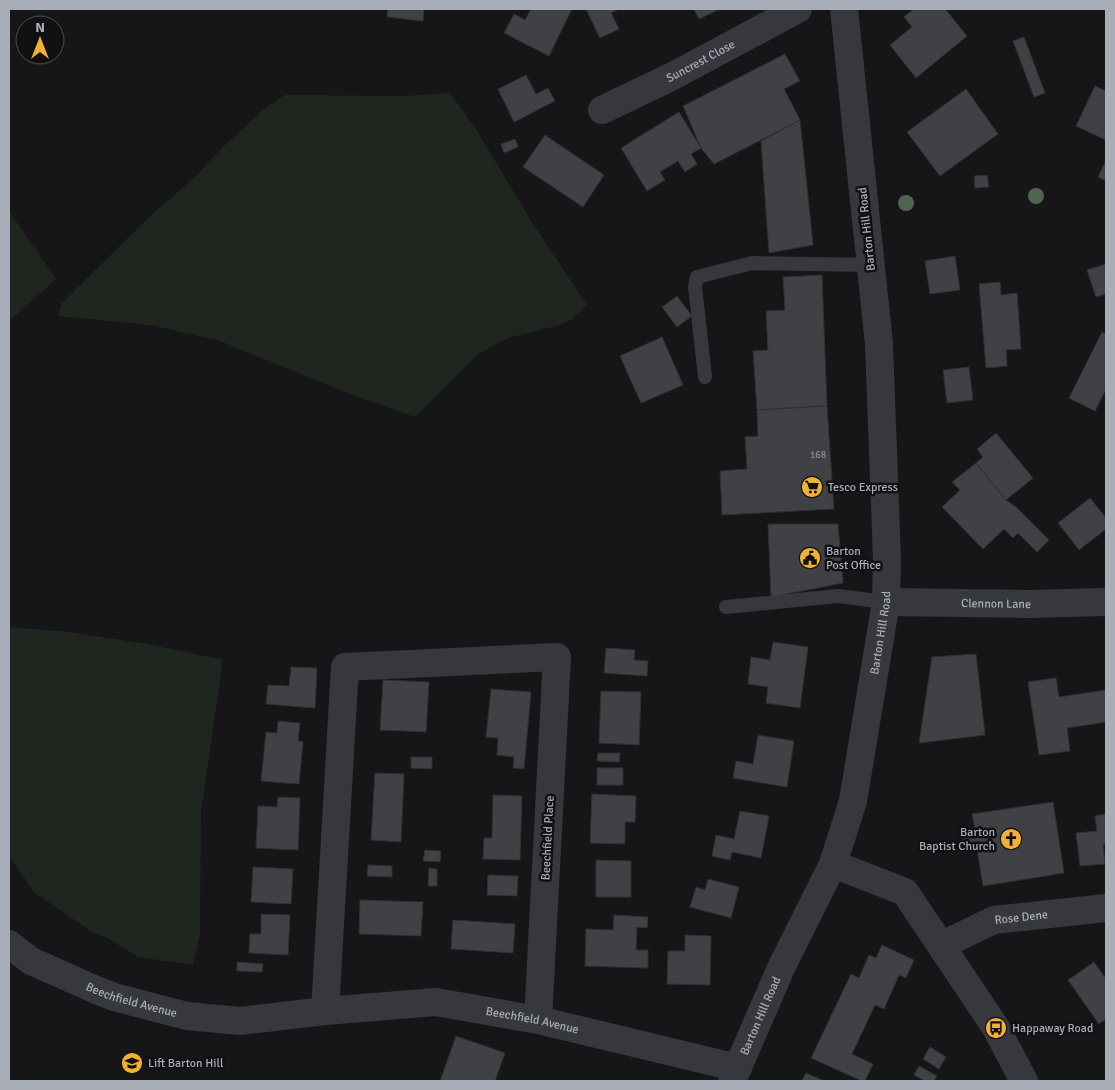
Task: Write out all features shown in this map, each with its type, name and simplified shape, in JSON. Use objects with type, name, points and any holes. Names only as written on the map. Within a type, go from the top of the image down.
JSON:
[{"type":"street","name":"Suncrest Close","points":[[602,110],[671,77],[798,9]]},
{"type":"street","name":"Barton Hill Road","points":[[735,1075],[781,968],[833,864],[853,801],[886,602],[887,550],[879,344],[844,9]]},
{"type":"street","name":"Clennon Lane","points":[[886,602],[1028,604],[1104,600]]},
{"type":"street","name":"Beechfield Place","points":[[325,1011],[345,667],[557,657],[538,1020]]},
{"type":"street","points":[[833,864],[905,892],[996,1028],[1024,1081]]},
{"type":"street","name":"Rose Dene","points":[[942,946],[994,920],[1106,908]]},
{"type":"street","name":"Beechfield Avenue","points":[[9,944],[30,961],[94,989],[114,997],[187,1016],[240,1020],[436,1002],[538,1020],[735,1075]]},
{"type":"lane","points":[[705,377],[695,286],[698,278],[752,263],[871,265]]},
{"type":"lane","points":[[726,607],[838,596],[886,602]]},
{"type":"shaded area","points":[[450,93],[476,129],[530,219],[587,305],[571,320],[560,325],[508,338],[478,354],[415,417],[350,394],[220,341],[151,325],[58,316],[62,303],[147,219],[195,177],[223,147],[262,111],[284,95],[404,96]]},
{"type":"shaded area","points":[[9,211],[56,279],[9,321]]},
{"type":"shaded area","points":[[9,627],[69,632],[153,645],[223,660],[201,812],[200,935],[193,965],[138,957],[106,937],[92,932],[35,893],[9,856]]},
{"type":"building","points":[[388,9],[424,9],[423,21],[387,17]]},
{"type":"building","points":[[531,9],[572,9],[549,56],[504,33],[514,14],[525,20]]},
{"type":"building","points":[[586,9],[620,9],[611,13],[619,29],[600,38]]},
{"type":"building","points":[[694,9],[717,9],[718,10],[699,19]]},
{"type":"building","points":[[914,9],[945,9],[967,36],[916,78],[890,45],[912,27],[904,17]]},
{"type":"building","points":[[1024,37],[1045,93],[1034,97],[1013,41]]},
{"type":"building","points":[[785,54],[800,81],[784,89],[800,120],[714,164],[701,148],[683,106]]},
{"type":"building","points":[[526,75],[536,94],[548,88],[555,101],[514,122],[498,89]]},
{"type":"building","points":[[1095,86],[1106,91],[1106,140],[1076,126]]},
{"type":"building","points":[[966,89],[998,134],[940,176],[907,132]]},
{"type":"building","points":[[679,112],[701,148],[691,154],[697,164],[685,172],[678,161],[660,172],[665,180],[647,191],[621,148]]},
{"type":"building","points":[[800,120],[813,245],[769,253],[761,141]]},
{"type":"building","points":[[545,135],[604,175],[583,207],[523,167]]},
{"type":"building","points":[[515,139],[518,147],[504,153],[501,144]]},
{"type":"building","points":[[1106,160],[1106,181],[1098,177]]},
{"type":"building","points":[[987,175],[989,187],[975,188],[974,176]]},
{"type":"building","points":[[955,256],[960,290],[930,294],[925,261]]},
{"type":"building","points":[[1106,264],[1106,294],[1096,297],[1087,270]]},
{"type":"building","points":[[822,275],[827,406],[757,410],[753,351],[768,350],[766,311],[785,310],[783,277]]},
{"type":"building","points":[[1000,282],[1001,295],[1017,293],[1021,349],[1006,350],[1007,366],[986,368],[979,284]]},
{"type":"building","points":[[677,296],[692,316],[677,327],[662,307]]},
{"type":"building","points":[[1102,332],[1106,334],[1106,389],[1095,411],[1069,398]]},
{"type":"building","points":[[662,337],[683,385],[641,403],[620,356]]},
{"type":"building","points":[[969,367],[973,400],[947,403],[943,370]]},
{"type":"building","points":[[827,406],[834,509],[722,515],[720,471],[747,469],[745,437],[758,436],[757,410]]},
{"type":"building","points":[[996,433],[1033,478],[1006,500],[976,463],[983,457],[977,449]]},
{"type":"building","points":[[976,463],[1006,500],[1016,507],[1049,540],[1037,552],[1018,533],[1013,538],[1004,529],[983,549],[942,507],[960,490],[952,482]]},
{"type":"building","points":[[1090,498],[1106,518],[1106,529],[1079,550],[1058,523]]},
{"type":"building","points":[[768,524],[838,524],[843,583],[771,597]]},
{"type":"building","points":[[773,642],[808,647],[800,708],[766,703],[768,687],[748,684],[751,657],[770,660]]},
{"type":"building","points":[[606,648],[635,650],[634,660],[648,661],[647,676],[604,673]]},
{"type":"building","points":[[976,654],[985,735],[919,743],[932,657]]},
{"type":"building","points":[[291,667],[317,668],[315,708],[266,704],[268,685],[289,686]]},
{"type":"building","points":[[1056,678],[1059,697],[1106,690],[1106,722],[1067,728],[1070,751],[1039,755],[1028,682]]},
{"type":"building","points":[[383,680],[429,682],[426,732],[380,730]]},
{"type":"building","points":[[491,689],[531,692],[524,769],[513,768],[514,757],[497,755],[498,738],[486,737]]},
{"type":"building","points":[[601,691],[641,692],[639,745],[599,743]]},
{"type":"building","points":[[278,721],[300,723],[298,741],[303,742],[299,784],[261,781],[266,732],[277,733]]},
{"type":"building","points":[[758,735],[794,741],[787,787],[733,778],[736,761],[753,764]]},
{"type":"building","points":[[598,753],[620,753],[619,762],[597,761]]},
{"type":"building","points":[[411,757],[432,757],[432,769],[411,768]]},
{"type":"building","points":[[597,768],[623,768],[623,785],[597,785]]},
{"type":"building","points":[[375,773],[404,774],[401,842],[371,840]]},
{"type":"building","points":[[592,794],[636,796],[635,822],[625,822],[625,844],[590,843]]},
{"type":"building","points":[[493,795],[522,796],[520,860],[483,859],[484,838],[492,838]]},
{"type":"building","points":[[278,797],[300,798],[298,850],[256,848],[258,806],[277,807]]},
{"type":"building","name":"Barton Baptist Church","points":[[1053,802],[1064,873],[983,886],[977,849],[965,851],[962,830],[975,828],[972,814]]},
{"type":"building","points":[[740,811],[769,816],[761,858],[732,852],[730,860],[712,856],[716,835],[734,839]]},
{"type":"building","points":[[1106,814],[1106,844],[1103,844],[1105,864],[1080,866],[1076,833],[1097,831],[1095,816]]},
{"type":"building","points":[[425,850],[441,851],[440,862],[423,861]]},
{"type":"building","points":[[596,860],[631,861],[631,897],[596,897]]},
{"type":"building","points":[[368,865],[392,866],[392,877],[367,876]]},
{"type":"building","points":[[253,867],[293,869],[291,904],[251,902]]},
{"type":"building","points":[[429,868],[437,869],[437,886],[428,886]]},
{"type":"building","points":[[488,875],[518,876],[517,896],[487,895]]},
{"type":"building","points":[[708,879],[739,887],[731,918],[690,907],[696,887],[705,890]]},
{"type":"building","points":[[360,900],[423,902],[421,936],[359,934]]},
{"type":"building","points":[[261,914],[290,915],[288,955],[249,953],[250,934],[261,934]]},
{"type":"building","points":[[614,915],[648,917],[647,928],[637,927],[636,950],[648,950],[648,968],[585,966],[586,929],[613,930]]},
{"type":"building","points":[[453,920],[515,924],[513,953],[451,949]]},
{"type":"building","points":[[685,935],[711,936],[710,985],[667,984],[668,951],[685,951]]},
{"type":"building","points":[[882,945],[914,960],[906,978],[899,975],[884,1009],[875,1005],[852,1054],[873,1064],[865,1081],[862,1081],[811,1058],[851,974],[859,978],[869,955],[876,958]]},
{"type":"building","points":[[237,962],[263,964],[262,972],[237,971]]},
{"type":"building","points":[[1094,962],[1106,979],[1106,1019],[1099,1024],[1068,980]]},
{"type":"building","points":[[456,1036],[505,1053],[495,1081],[440,1081]]},
{"type":"building","points":[[930,1047],[946,1057],[939,1069],[923,1059]]},
{"type":"building","points":[[919,1066],[937,1076],[934,1081],[925,1081],[914,1075]]},
{"type":"building","points":[[806,1073],[824,1081],[802,1081]]},
{"type":"place","name":"Tesco Express","points":[[812,487]]},
{"type":"place","name":"Barton Post Office","points":[[810,558]]},
{"type":"place","name":"Barton Baptist Church","points":[[1011,839]]},
{"type":"place","name":"Happaway Road","points":[[996,1028]]},
{"type":"place","name":"Lift Barton Hill","points":[[132,1063]]}]
